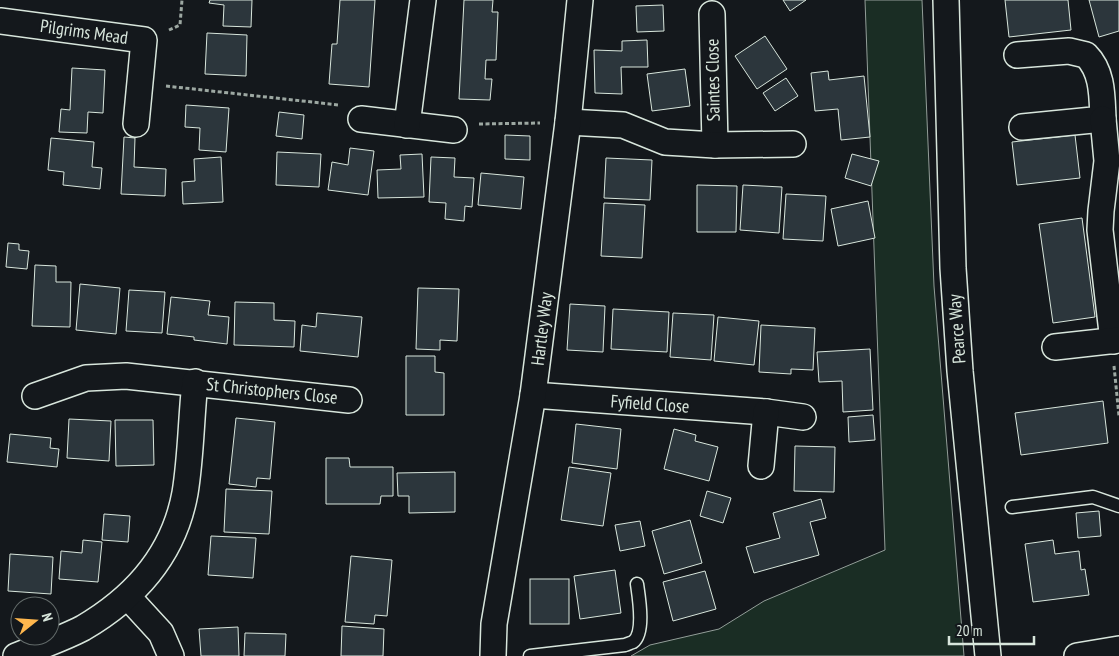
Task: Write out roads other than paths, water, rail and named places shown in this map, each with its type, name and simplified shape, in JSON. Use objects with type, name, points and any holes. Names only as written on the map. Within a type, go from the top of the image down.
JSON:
[{"type":"street","points":[[407,124],[423,0]]},
{"type":"street","name":"Hartley Way","points":[[493,656],[494,624],[533,395],[568,122],[580,0]]},
{"type":"street","name":"Pearce Way","points":[[946,0],[953,268],[960,371],[988,656]]},
{"type":"street","name":"Saintes Close","points":[[712,14],[715,145]]},
{"type":"street","name":"Pilgrims Mead","points":[[0,21],[144,40],[136,124]]},
{"type":"street","points":[[1017,55],[1079,52],[1086,55],[1097,70],[1110,79],[1103,119],[1107,161],[1100,230],[1116,340],[1054,347]]},
{"type":"street","points":[[361,119],[454,130]]},
{"type":"street","points":[[1022,126],[1103,119]]},
{"type":"street","name":"Saintes Close","points":[[568,122],[623,125],[665,142],[715,145],[793,144]]},
{"type":"street","name":"St Christophers Close","points":[[36,396],[70,382],[104,376],[146,377],[349,400]]},
{"type":"street","name":"St Christophers Close","points":[[16,656],[82,628],[128,597],[153,569],[172,537],[185,492],[195,382]]},
{"type":"street","name":"Fyfield Close","points":[[533,395],[766,412],[803,417]]},
{"type":"street","points":[[761,466],[766,412]]},
{"type":"street","points":[[128,597],[161,633],[171,656]]},
{"type":"street","points":[[1077,656],[1119,649]]},
{"type":"lane","points":[[1012,507],[1093,497],[1119,506]]},
{"type":"lane","points":[[530,656],[625,645],[633,642],[640,630],[637,584]]}]
